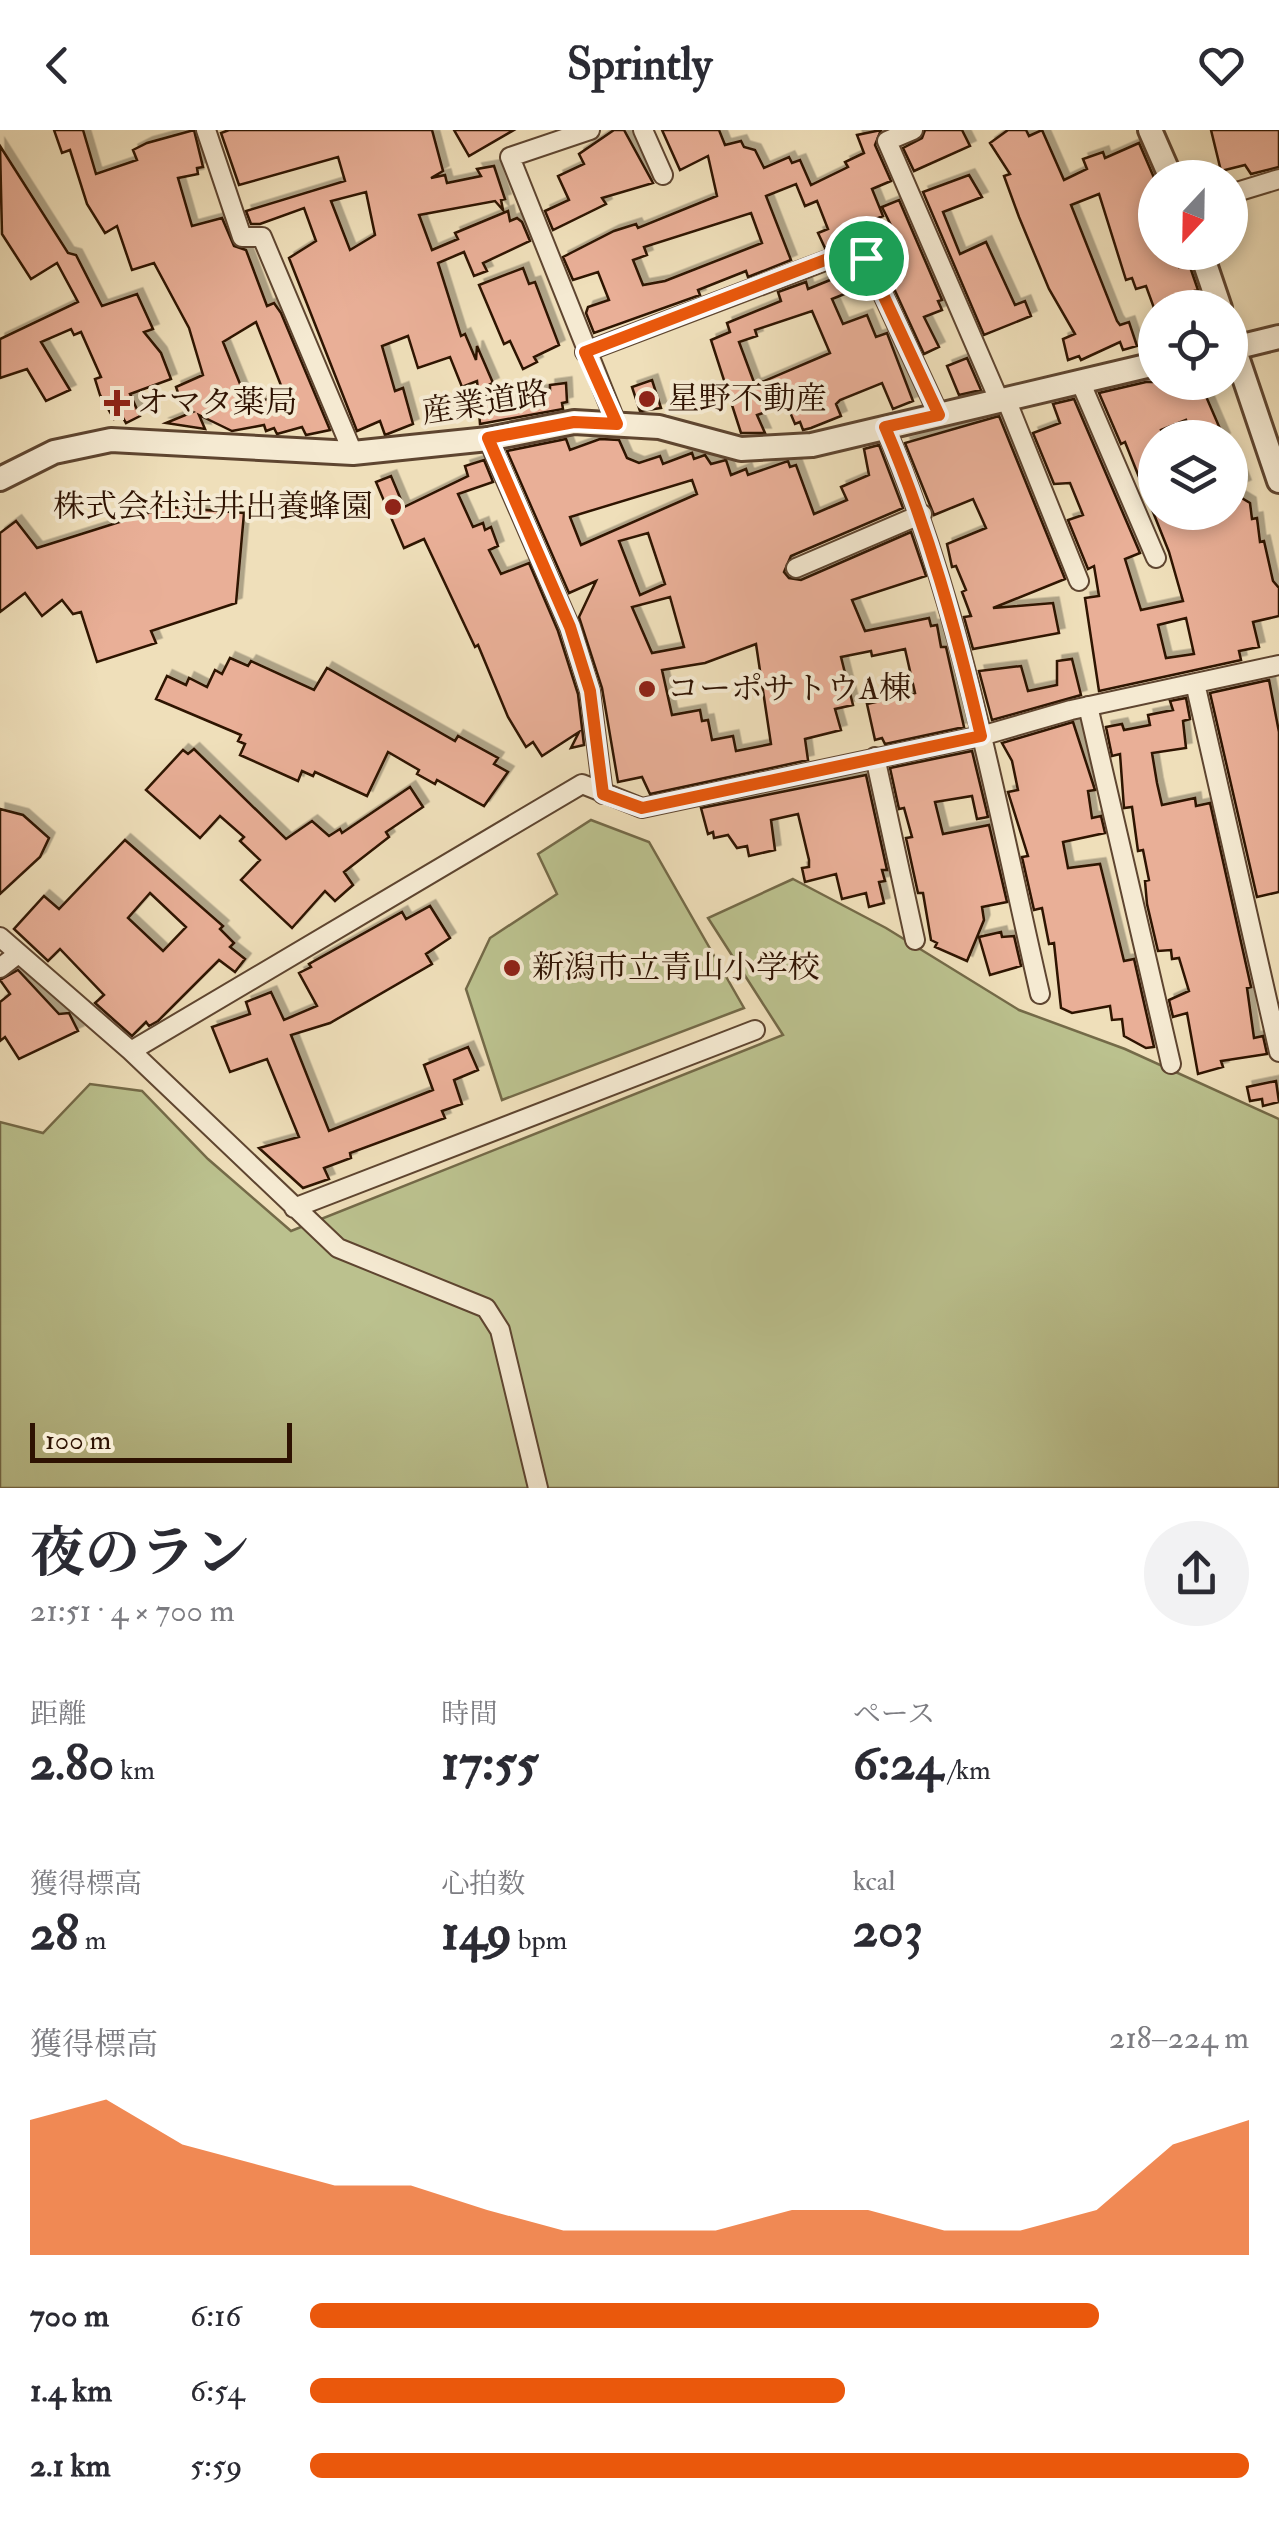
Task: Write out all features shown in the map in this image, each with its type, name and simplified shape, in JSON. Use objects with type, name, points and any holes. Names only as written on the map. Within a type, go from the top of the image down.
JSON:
[{"type":"street","points":[[206,130],[242,237],[262,237],[353,453]]},
{"type":"street","points":[[590,130],[510,157],[617,424]]},
{"type":"street","points":[[643,130],[663,175]]},
{"type":"street","points":[[913,130],[886,141],[1080,581]]},
{"type":"street","points":[[1150,130],[1163,160]]},
{"type":"street","points":[[1248,189],[1279,180]]},
{"type":"street","points":[[585,352],[846,252],[866,258],[939,415]]},
{"type":"street","points":[[1248,342],[1279,337]]},
{"type":"street","name":"産業道路","points":[[0,479],[54,452],[112,440],[353,453],[488,438],[574,422],[659,427],[740,449],[812,444],[1138,368]]},
{"type":"street","points":[[1080,381],[1156,558]]},
{"type":"street","points":[[1248,394],[1279,482]]},
{"type":"street","points":[[885,427],[922,514],[952,612],[1040,994]]},
{"type":"street","points":[[488,438],[570,627],[585,675],[603,794]]},
{"type":"street","points":[[796,568],[922,514]]},
{"type":"street","points":[[131,1051],[582,784],[642,808],[981,736],[1088,706],[1279,665]]},
{"type":"street","points":[[1195,683],[1273,998],[1279,1052]]},
{"type":"street","points":[[1088,706],[1172,1064]]},
{"type":"street","points":[[875,757],[915,940]]},
{"type":"street","points":[[0,937],[131,1051],[338,1248],[486,1308],[500,1330],[538,1488]]},
{"type":"street","points":[[0,968],[18,954]]},
{"type":"street","points":[[294,1208],[755,1030]]},
{"type":"green space","points":[[591,820],[649,842],[744,1008],[502,1100],[466,989],[490,938],[557,894],[538,854]]},
{"type":"green space","points":[[793,879],[886,928],[1019,1010],[1125,1049],[1279,1119],[1279,1488],[0,1488],[0,1122],[43,1133],[90,1084],[142,1091],[208,1159],[291,1231],[783,1035],[708,918]]},
{"type":"building","points":[[54,130],[83,130],[96,174],[137,160],[133,150],[147,143],[194,130],[203,167],[197,168],[198,174],[178,178],[192,226],[222,218],[234,246],[246,250],[267,306],[274,303],[281,313],[330,430],[306,435],[302,427],[277,434],[274,428],[266,431],[264,425],[232,431],[199,415],[205,429],[166,423],[193,412],[183,407],[176,387],[203,375],[189,328],[154,263],[132,270],[117,226],[105,233],[87,204],[70,150],[62,153]],"holes":[[[256,322],[284,393],[249,406],[223,342]]]},
{"type":"building","points":[[432,130],[443,171],[431,178],[445,175],[447,183],[481,176],[477,169],[494,166],[505,199],[501,200],[503,210],[495,201],[419,215],[432,250],[458,239],[455,233],[508,211],[510,221],[517,218],[522,222],[530,241],[483,263],[487,271],[474,276],[464,252],[438,263],[461,336],[465,334],[476,360],[477,346],[493,383],[478,390],[477,381],[462,387],[450,357],[418,368],[408,336],[382,346],[395,391],[403,388],[413,424],[385,435],[380,421],[357,431],[289,258],[316,241],[304,208],[260,224],[251,224],[246,211],[345,181],[338,157],[239,185],[221,133]],"holes":[[[366,192],[375,235],[350,250],[331,201]]]},
{"type":"building","points":[[454,130],[514,130],[469,156]]},
{"type":"building","points":[[614,130],[624,130],[653,183],[602,198],[606,204],[553,230],[545,211],[569,200],[558,176],[584,164],[579,154]]},
{"type":"building","points":[[662,130],[719,130],[725,145],[741,141],[744,147],[755,150],[764,168],[789,157],[792,163],[800,160],[811,185],[848,167],[845,162],[864,153],[857,135],[881,130],[875,145],[891,181],[872,189],[883,216],[850,230],[852,236],[825,248],[818,233],[828,229],[817,201],[805,206],[796,184],[766,196],[791,260],[748,277],[746,271],[698,290],[700,295],[594,333],[586,313],[588,307],[609,300],[598,272],[573,280],[563,257],[614,231],[636,224],[638,228],[717,196],[708,156],[680,170]],"holes":[[[751,213],[762,243],[665,281],[643,285],[633,260],[647,255],[644,247]]]},
{"type":"building","points":[[925,130],[962,130],[970,146],[914,171],[903,148],[922,138]]},
{"type":"building","points":[[1008,130],[1026,130],[1029,136],[1042,130],[1064,180],[1087,169],[1083,159],[1103,152],[1105,158],[1139,143],[1146,160],[1138,160],[1138,270],[1191,270],[1198,290],[1147,290],[1146,286],[1136,289],[1132,278],[1126,280],[1099,194],[1071,205],[1117,321],[1120,325],[1129,322],[1137,346],[1123,350],[1120,342],[1081,360],[1079,356],[1068,360],[1063,339],[1075,334],[1049,289],[1019,217],[1004,176],[1010,174],[990,143]]},
{"type":"building","points":[[1211,130],[1279,130],[1279,167],[1251,174],[1248,160],[1218,160]]},
{"type":"building","points":[[0,146],[68,253],[76,255],[102,306],[137,294],[153,329],[144,332],[161,353],[171,379],[130,394],[140,416],[126,423],[122,416],[114,419],[100,395],[95,379],[101,377],[81,332],[74,335],[71,329],[41,342],[70,390],[46,401],[27,369],[0,378],[0,339],[78,302],[57,263],[31,279],[2,234]]},
{"type":"building","points":[[969,175],[982,197],[943,212],[960,254],[986,242],[1015,305],[1025,301],[1031,316],[984,335],[923,192]]},
{"type":"building","points":[[899,200],[942,300],[938,301],[942,310],[924,317],[939,347],[924,354],[880,258],[902,248],[882,207]]},
{"type":"building","points":[[523,268],[529,284],[535,282],[559,345],[534,357],[537,362],[523,369],[510,341],[504,344],[479,285]]},
{"type":"building","points":[[845,274],[852,291],[832,299],[843,324],[867,315],[876,337],[887,333],[913,401],[893,409],[882,383],[840,400],[836,404],[841,416],[811,428],[803,430],[800,422],[795,424],[787,405],[757,415],[765,433],[741,433],[711,340],[730,332],[727,323],[781,301],[778,292],[806,282],[808,289]],"holes":[[[812,311],[830,353],[755,385],[739,342],[757,336],[755,330]]]},
{"type":"building","points":[[967,358],[981,390],[959,395],[947,366]]},
{"type":"building","points":[[652,380],[661,408],[640,411],[632,387]]},
{"type":"building","points":[[566,383],[567,402],[562,403],[563,409],[480,424],[478,397],[550,390],[550,385]]},
{"type":"building","points":[[1138,384],[1138,400],[1208,400],[1216,420],[1138,420],[1138,474],[1125,442],[1121,444],[1099,393]]},
{"type":"building","points":[[1074,399],[1140,553],[1125,559],[1141,610],[1183,601],[1160,530],[1248,530],[1248,502],[1252,519],[1257,518],[1273,581],[1279,588],[1279,616],[1253,622],[1259,647],[1239,651],[1241,660],[1099,691],[1085,598],[1099,596],[1094,566],[1088,569],[1068,520],[1083,515],[1070,483],[1054,484],[1033,433],[1060,423],[1053,404]],"holes":[[[1186,618],[1194,654],[1166,658],[1158,625]]]},
{"type":"building","points":[[999,416],[1065,579],[993,608],[1053,603],[1059,633],[973,649],[964,617],[971,616],[962,592],[966,590],[956,566],[952,567],[947,544],[986,528],[973,499],[934,515],[905,443]]},
{"type":"building","points":[[566,439],[570,450],[600,439],[619,440],[627,458],[639,463],[660,456],[663,464],[692,453],[694,459],[705,455],[711,464],[726,460],[731,475],[746,469],[748,475],[788,461],[790,467],[796,465],[814,514],[847,500],[841,487],[869,475],[864,449],[879,445],[903,508],[791,556],[784,572],[789,578],[801,580],[911,532],[926,576],[852,600],[865,631],[929,618],[931,626],[937,625],[941,647],[946,647],[964,727],[885,744],[882,738],[875,740],[867,704],[915,693],[905,649],[872,656],[871,651],[841,657],[853,705],[835,709],[841,730],[805,739],[808,760],[650,794],[642,777],[618,782],[602,688],[579,617],[596,581],[569,593],[507,451]],"holes":[[[692,480],[697,494],[581,545],[570,517]],[[648,533],[665,584],[640,595],[619,541]],[[670,597],[684,647],[652,653],[632,607]],[[756,644],[771,744],[736,751],[733,736],[712,740],[708,720],[702,721],[700,710],[672,715],[662,670],[705,663]]]},
{"type":"building","points":[[484,460],[493,482],[458,494],[473,527],[483,523],[485,530],[491,527],[498,546],[489,550],[501,574],[529,563],[558,631],[578,694],[584,745],[571,748],[579,732],[542,756],[533,742],[526,747],[424,539],[404,548],[376,482],[391,476],[404,507],[468,476],[465,466]]},
{"type":"building","points":[[167,507],[244,513],[236,603],[151,631],[156,643],[97,662],[81,612],[73,614],[62,600],[42,616],[25,593],[0,612],[0,533],[16,521],[37,548]]},
{"type":"building","points":[[230,658],[248,666],[251,661],[314,690],[327,668],[455,741],[458,736],[498,758],[494,764],[508,772],[484,806],[437,780],[435,784],[417,774],[419,770],[388,752],[367,796],[315,772],[313,776],[302,771],[298,781],[240,755],[245,744],[238,741],[241,735],[156,699],[167,676],[186,685],[189,678],[207,687],[215,670],[222,674]]},
{"type":"building","points":[[1072,659],[1081,695],[992,720],[979,671],[1021,666],[1028,691],[1057,685],[1057,661]]},
{"type":"building","points":[[1269,680],[1279,732],[1279,892],[1257,897],[1210,693]]},
{"type":"building","points":[[1186,698],[1190,719],[1183,721],[1186,748],[1152,753],[1162,805],[1195,798],[1196,806],[1210,803],[1251,987],[1247,988],[1254,1038],[1263,1036],[1267,1054],[1221,1061],[1223,1067],[1198,1074],[1187,1013],[1173,1017],[1169,1000],[1189,991],[1179,958],[1172,959],[1171,950],[1158,951],[1147,904],[1145,881],[1149,880],[1143,850],[1138,851],[1132,807],[1124,808],[1120,754],[1112,756],[1106,727],[1122,724],[1124,730],[1150,725],[1148,715],[1173,710],[1170,701]]},
{"type":"building","points":[[1073,722],[1095,790],[1088,791],[1092,818],[1101,816],[1105,833],[1063,842],[1068,868],[1100,864],[1124,961],[1134,959],[1154,1047],[1146,1048],[1124,1036],[1122,1019],[1112,1020],[1110,1006],[1072,1013],[1061,1008],[1054,943],[1049,944],[1042,908],[1034,910],[1022,857],[1028,856],[1008,792],[1018,790],[1012,761],[1002,743]]},
{"type":"building","points":[[194,749],[286,839],[312,821],[329,836],[340,829],[342,833],[410,787],[423,807],[386,832],[389,837],[344,872],[353,885],[335,901],[325,891],[292,928],[241,880],[260,860],[240,841],[244,837],[220,816],[200,838],[146,790],[183,750],[188,754]]},
{"type":"building","points":[[972,751],[988,817],[977,819],[972,796],[935,802],[943,834],[989,825],[1007,902],[982,907],[984,920],[967,961],[935,947],[937,943],[931,940],[923,893],[918,893],[906,838],[912,837],[904,808],[899,809],[890,768]]},
{"type":"building","points":[[866,775],[887,870],[882,870],[885,881],[879,882],[884,903],[869,907],[866,893],[842,899],[836,874],[805,882],[802,868],[809,867],[809,860],[798,814],[771,820],[775,850],[749,856],[747,846],[737,848],[728,835],[714,838],[713,832],[708,834],[701,808]]},
{"type":"building","points":[[0,809],[23,815],[49,838],[40,857],[0,894]]},
{"type":"building","points":[[125,840],[223,926],[220,929],[234,943],[230,947],[245,959],[235,972],[219,960],[158,1021],[149,1026],[146,1022],[132,1036],[95,1003],[104,995],[60,949],[48,961],[14,929],[44,896],[59,909]],"holes":[[[150,893],[186,927],[163,951],[128,918]]]},
{"type":"building","points":[[430,906],[450,938],[426,954],[432,964],[330,1023],[291,1035],[329,1131],[433,1090],[424,1065],[468,1047],[478,1070],[454,1080],[462,1104],[442,1111],[445,1118],[350,1153],[351,1158],[324,1168],[329,1179],[303,1188],[259,1148],[299,1137],[267,1059],[230,1072],[212,1027],[250,1014],[246,1002],[271,992],[284,1020],[317,1006],[299,973],[311,967],[309,964],[402,912],[406,919]]},
{"type":"building","points":[[1001,932],[1002,937],[1014,936],[1021,966],[990,975],[979,937]]},
{"type":"building","points":[[18,970],[59,1014],[69,1013],[78,1031],[19,1059],[5,1037],[0,1041],[0,1002],[10,994],[0,980]]},
{"type":"building","points":[[1276,1081],[1279,1102],[1263,1106],[1262,1099],[1250,1101],[1247,1087]]},
{"type":"place","name":"星野不動産","points":[[647,399]]},
{"type":"place","name":"オマタ薬局","points":[[117,403]]},
{"type":"place","name":"株式会社辻井出養蜂園","points":[[393,507]]},
{"type":"place","name":"コーポサトウA棟","points":[[647,689]]},
{"type":"place","name":"新潟市立青山小学校","points":[[512,968]]},
{"type":"route","points":[[846,252],[866,258],[939,415],[885,427],[922,514],[952,612],[981,736],[642,808],[603,794],[590,691],[570,627],[488,438],[574,422],[617,424],[585,352],[846,252]]}]
